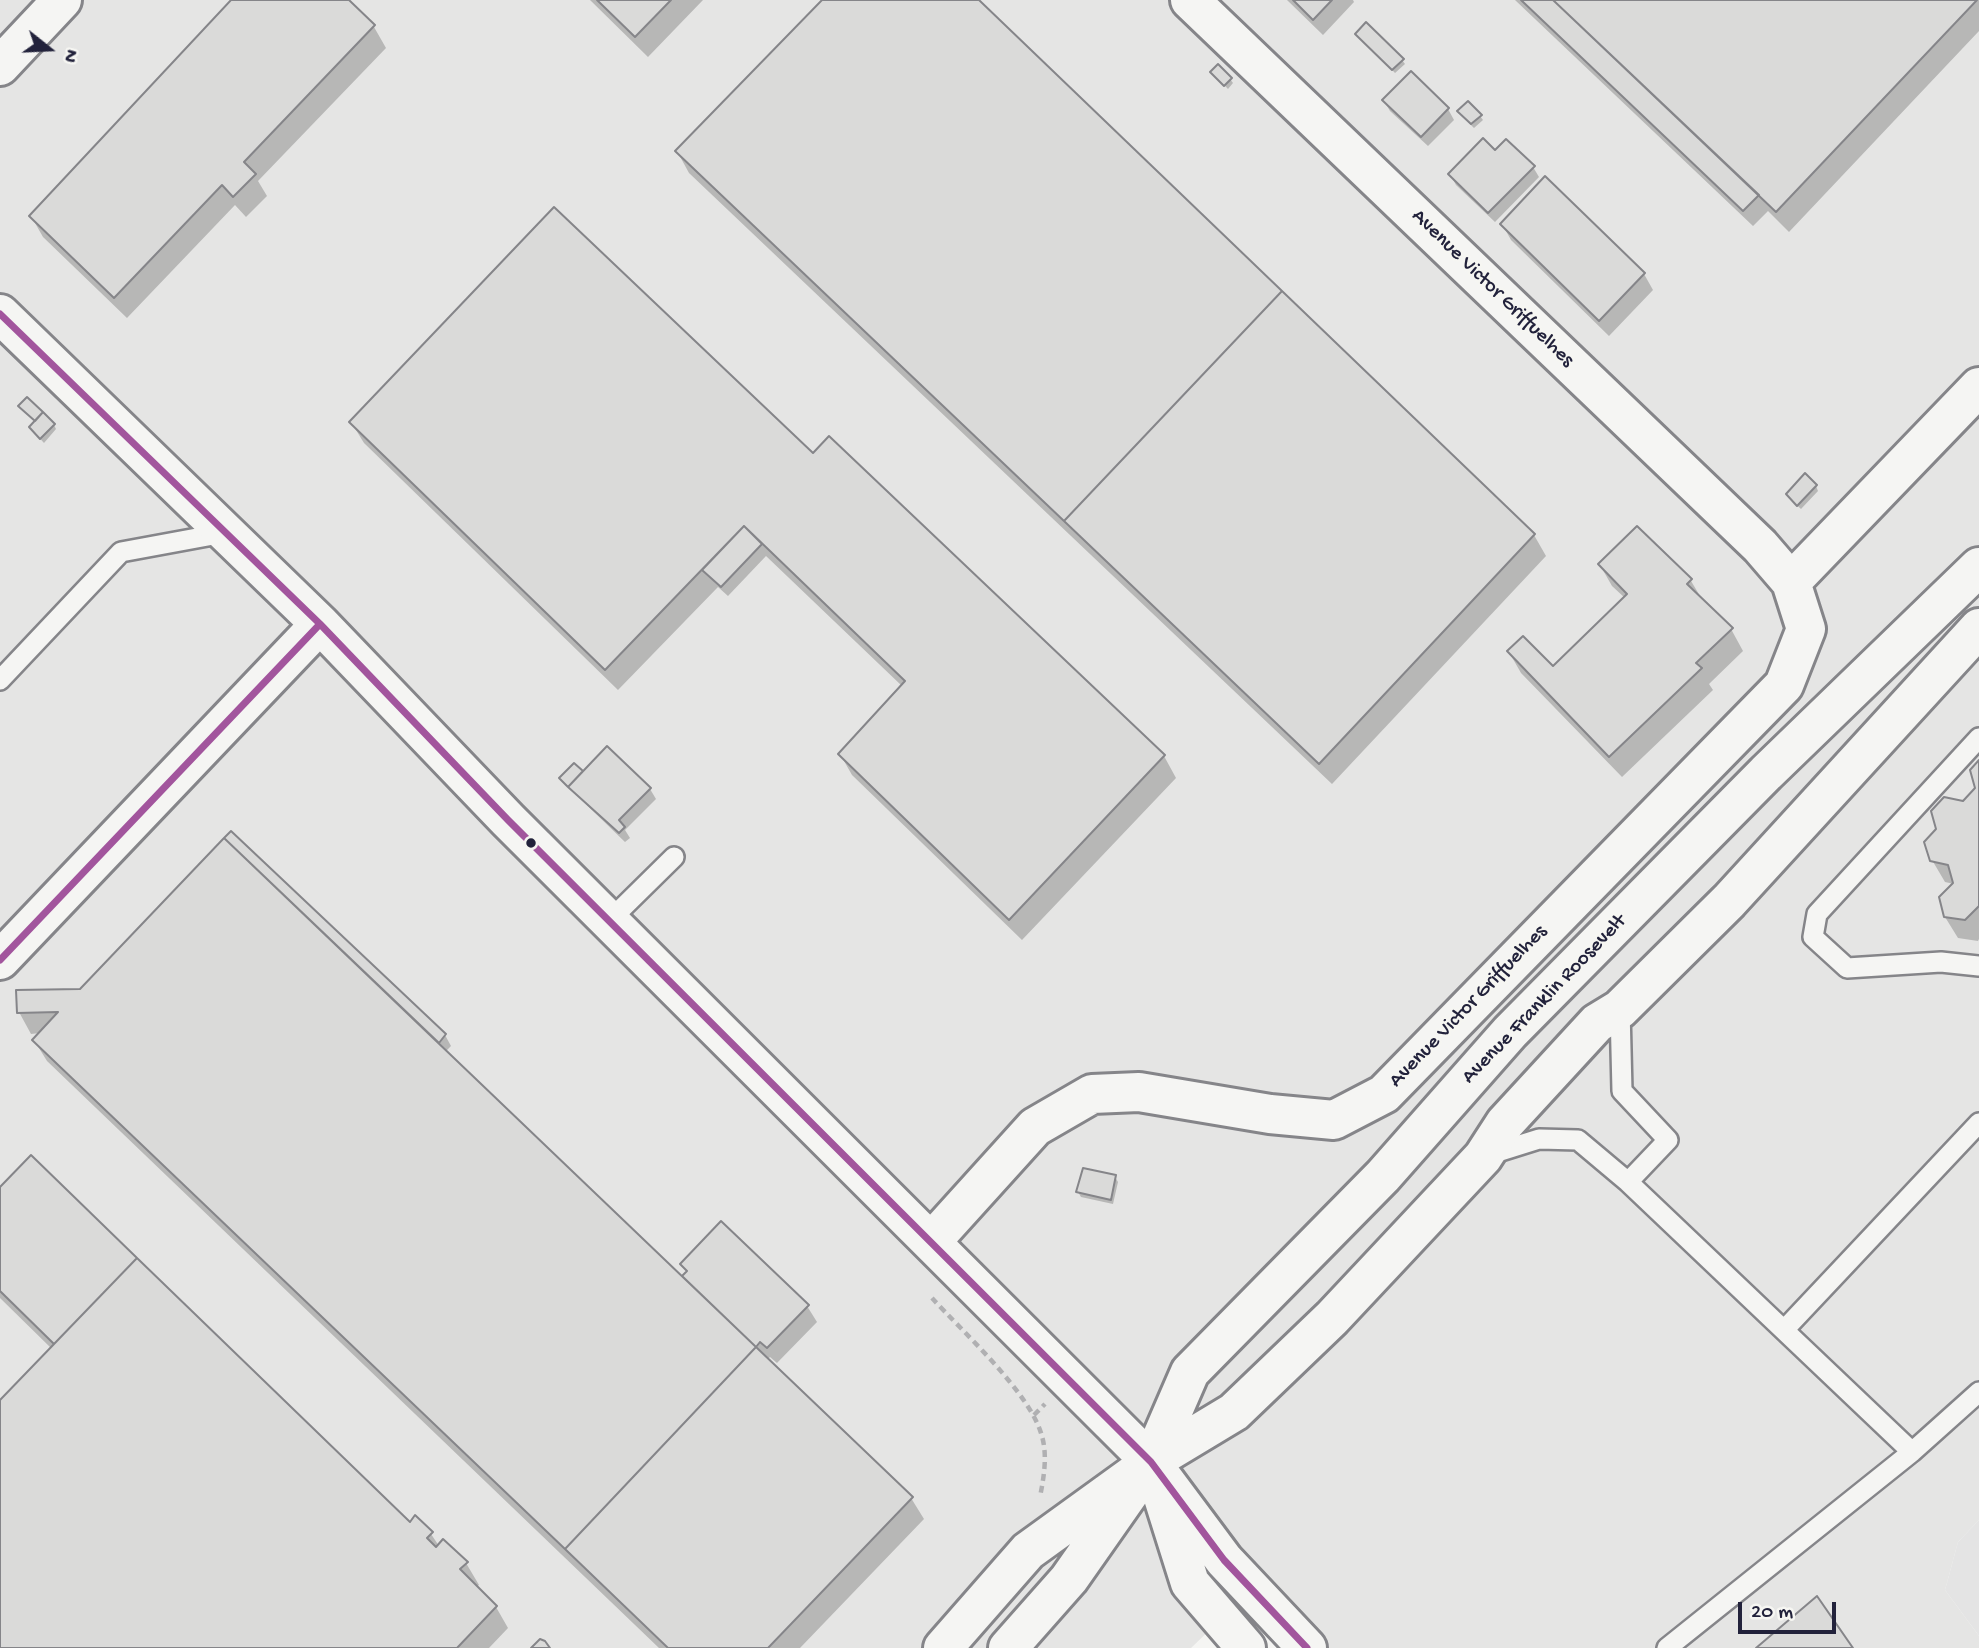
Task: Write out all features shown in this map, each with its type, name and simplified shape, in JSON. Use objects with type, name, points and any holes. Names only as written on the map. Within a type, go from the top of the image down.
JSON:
[{"type":"street","points":[[0,66],[62,0]]},
{"type":"street","name":"Avenue Victor Griffuelhes","points":[[931,1242],[1035,1127],[1091,1094],[1139,1091],[1270,1114],[1334,1120],[1384,1094],[1784,685],[1806,629],[1791,582],[1760,546],[1190,0]]},
{"type":"street","points":[[0,314],[320,624],[609,921],[1151,1462],[1224,1560],[1307,1648]]},
{"type":"street","points":[[1791,582],[1979,387]]},
{"type":"street","name":"Avenue Franklin Roosevelt","points":[[1008,1648],[1069,1579],[1151,1462],[1190,1372],[1383,1177],[1510,1032],[1766,773],[1979,567]]},
{"type":"street","points":[[0,960],[320,624]]},
{"type":"street","name":"Avenue Franklin Roosevelt","points":[[943,1648],[1028,1551],[1151,1462],[1234,1412],[1332,1318],[1483,1157],[1505,1123],[1597,1023],[1620,1009],[1729,901],[1979,628]]},
{"type":"street","points":[[1151,1462],[1190,1583],[1246,1648]]},
{"type":"lane","points":[[0,680],[121,552],[224,533]]},
{"type":"lane","points":[[1979,738],[1817,914],[1813,937],[1847,968],[1886,968],[1941,962],[1979,966]]},
{"type":"lane","points":[[609,921],[674,857]]},
{"type":"lane","points":[[1620,1009],[1622,1091],[1668,1140],[1628,1182]]},
{"type":"lane","points":[[1784,1330],[1979,1123]]},
{"type":"lane","points":[[1483,1157],[1539,1139],[1578,1140],[1628,1182],[1912,1452]]},
{"type":"lane","points":[[1667,1648],[1912,1452],[1979,1392]]},
{"type":"path","points":[[924,1289],[1004,1377],[1034,1415],[1045,1452],[1039,1499]]},
{"type":"shaded area","points":[[0,0],[1979,0],[1979,1520],[1958,1542],[1945,1590],[1979,1636],[1979,1648],[1287,1648],[1245,1596],[1191,1648],[0,1648]]},
{"type":"shaded area","points":[[1979,1520],[1979,1636],[1945,1590],[1958,1542]]},
{"type":"building","points":[[231,0],[349,0],[375,25],[244,162],[256,174],[233,197],[222,185],[114,298],[29,216]]},
{"type":"building","points":[[597,0],[671,0],[635,37]]},
{"type":"building","points":[[822,0],[979,0],[1282,291],[1064,521],[675,151]]},
{"type":"building","points":[[1293,0],[1332,0],[1313,20]]},
{"type":"building","points":[[1521,0],[1553,0],[1759,195],[1743,211]]},
{"type":"building","points":[[1553,0],[1977,0],[1776,212]]},
{"type":"building","points":[[1366,22],[1404,59],[1392,70],[1355,34]]},
{"type":"building","points":[[1218,64],[1232,78],[1224,86],[1210,72]]},
{"type":"building","points":[[1411,71],[1449,108],[1421,137],[1382,100]]},
{"type":"building","points":[[1468,101],[1482,115],[1471,124],[1457,111]]},
{"type":"building","points":[[1483,138],[1495,150],[1506,139],[1535,166],[1488,213],[1448,174]]},
{"type":"building","points":[[1545,176],[1645,273],[1599,321],[1500,224]]},
{"type":"building","points":[[554,207],[813,453],[829,436],[1165,755],[1009,920],[838,754],[905,681],[744,526],[605,670],[349,422]]},
{"type":"building","points":[[1282,291],[1535,534],[1319,764],[1064,521]]},
{"type":"building","points":[[27,397],[43,412],[35,421],[18,406]]},
{"type":"building","points":[[43,412],[55,424],[40,439],[29,427]]},
{"type":"building","points":[[1805,473],[1817,485],[1797,506],[1786,494]]},
{"type":"building","points":[[744,526],[762,544],[721,587],[702,570]]},
{"type":"building","points":[[1637,526],[1692,579],[1687,584],[1733,628],[1696,663],[1702,668],[1609,757],[1507,651],[1523,636],[1553,666],[1627,594],[1598,564]]},
{"type":"building","points":[[607,746],[651,788],[619,820],[625,827],[619,833],[568,787]]},
{"type":"building","points":[[1979,760],[1979,906],[1965,920],[1944,917],[1939,897],[1953,883],[1948,865],[1930,861],[1924,842],[1936,829],[1931,811],[1944,797],[1963,801],[1975,788],[1970,770]]},
{"type":"building","points":[[574,763],[583,771],[568,787],[559,778]]},
{"type":"building","points":[[231,831],[446,1034],[439,1043],[224,838]]},
{"type":"building","points":[[224,838],[756,1347],[565,1549],[32,1040],[58,1012],[17,1013],[16,990],[80,989]]},
{"type":"building","points":[[31,1155],[137,1258],[54,1344],[0,1291],[0,1187]]},
{"type":"building","points":[[1083,1168],[1116,1175],[1111,1200],[1076,1192]]},
{"type":"building","points":[[721,1221],[809,1305],[767,1348],[760,1342],[756,1347],[682,1276],[687,1271],[680,1264]]},
{"type":"building","points":[[137,1258],[410,1522],[415,1515],[433,1532],[427,1538],[436,1547],[443,1539],[468,1562],[460,1569],[497,1606],[457,1648],[0,1648],[0,1400]]},
{"type":"building","points":[[756,1347],[913,1497],[768,1648],[668,1648],[565,1549]]},
{"type":"building","points":[[1817,1596],[1853,1648],[1756,1648]]},
{"type":"building","points":[[540,1639],[545,1641],[550,1648],[531,1648]]},
{"type":"transit line","points":[[0,314],[320,624],[508,820],[1151,1462],[1224,1560],[1307,1648]]},
{"type":"transit line","points":[[0,960],[320,624]]}]
